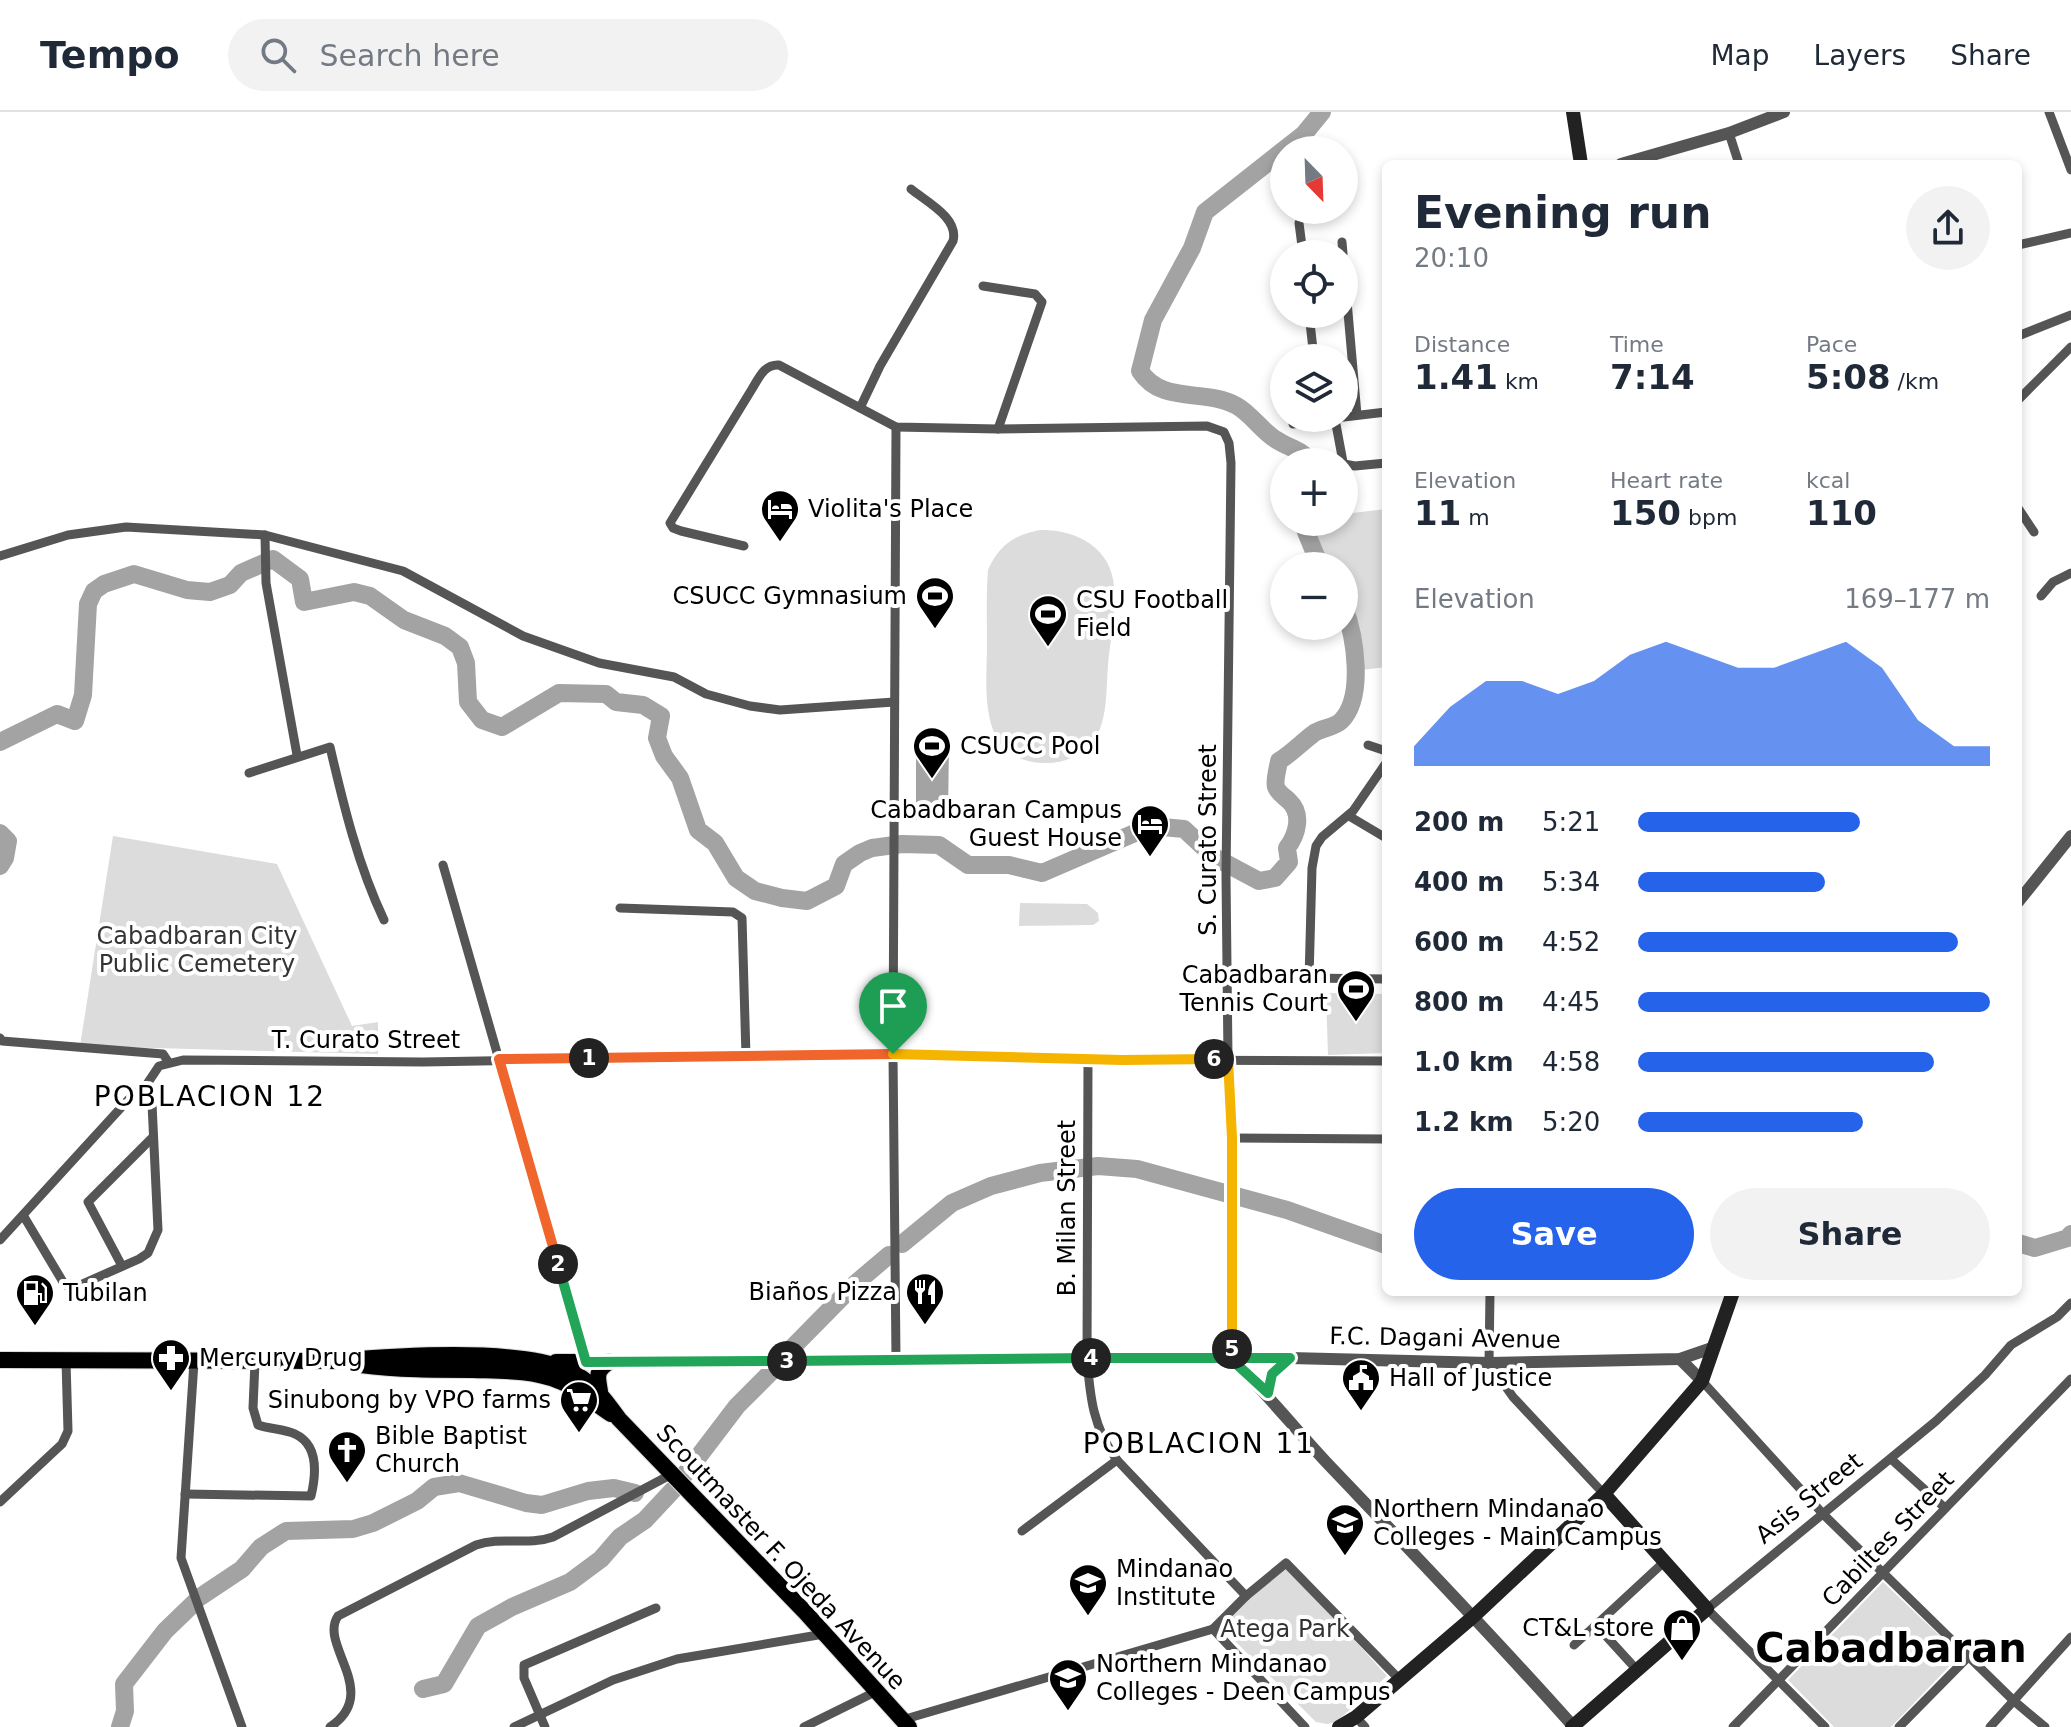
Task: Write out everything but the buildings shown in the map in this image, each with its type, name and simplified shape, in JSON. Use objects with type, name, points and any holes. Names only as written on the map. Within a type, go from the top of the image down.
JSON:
[{"type":"highway","name":"Scoutmaster F. Ojeda Avenue","points":[[0,1360],[255,1362],[337,1361],[388,1356],[511,1359],[565,1369],[600,1391],[619,1419],[906,1724]]},
{"type":"highway","name":"Scoutmaster F. Ojeda Avenue","points":[[337,1361],[388,1369],[535,1374],[576,1389],[619,1419]]},
{"type":"highway","points":[[536,1362],[586,1362]]},
{"type":"highway","points":[[600,1391],[596,1375],[598,1369],[609,1362]]},
{"type":"main road","points":[[1573,112],[1580,160]]},
{"type":"main road","points":[[1339,1727],[1360,1722],[1398,1678],[1474,1616],[1604,1494],[1702,1381],[1732,1296]]},
{"type":"main road","points":[[1604,1494],[1707,1609]]},
{"type":"main road","name":"Asis Street","points":[[1573,1727],[1707,1609]]},
{"type":"street","points":[[1635,160],[1729,133],[1784,112]]},
{"type":"street","points":[[2049,112],[2071,170]]},
{"type":"street","points":[[1729,133],[1738,160]]},
{"type":"street","points":[[860,408],[880,366],[955,233],[950,221],[911,189]]},
{"type":"street","points":[[2022,244],[2071,233]]},
{"type":"street","points":[[744,546],[681,531],[670,523],[766,368],[779,365],[896,427],[998,429],[1042,302],[1035,294],[983,286]]},
{"type":"street","points":[[2022,334],[2071,315]]},
{"type":"street","points":[[2022,396],[2071,347]]},
{"type":"street","points":[[1358,415],[1382,412]]},
{"type":"street","name":"S. Curato Street","points":[[998,429],[1207,426],[1224,432],[1229,443],[1226,876],[1232,1138],[1232,1360]]},
{"type":"street","points":[[896,427],[893,1054],[896,1359]]},
{"type":"street","points":[[1358,466],[1382,463]]},
{"type":"street","points":[[2022,514],[2034,532]]},
{"type":"street","points":[[0,556],[56,538],[126,527],[265,535],[403,571],[523,636],[599,663],[674,677],[706,694],[750,706],[780,710],[894,702]]},
{"type":"street","points":[[265,535],[265,566],[277,656],[297,755]]},
{"type":"street","points":[[2041,596],[2053,582],[2071,573]]},
{"type":"street","points":[[1368,745],[1382,750]]},
{"type":"street","points":[[249,773],[297,755],[330,747],[351,833],[368,886],[384,920]]},
{"type":"street","points":[[1309,979],[1312,868],[1316,846],[1322,837],[1349,816],[1382,769]]},
{"type":"street","points":[[1349,816],[1382,836]]},
{"type":"street","points":[[2022,897],[2071,837]]},
{"type":"street","points":[[443,865],[586,1362]]},
{"type":"street","points":[[620,908],[733,912],[742,918],[746,1056]]},
{"type":"street","points":[[1229,977],[1382,979]]},
{"type":"street","points":[[0,1038],[2,1041],[163,1054],[169,1063],[159,1066],[147,1084],[128,1100],[0,1240]]},
{"type":"street","name":"T. Curato Street","points":[[169,1063],[183,1060],[331,1062],[893,1054],[1382,1061]]},
{"type":"street","name":"B. Milan Street","points":[[1088,1059],[1087,1358],[1090,1403],[1095,1422],[1117,1460],[1246,1596]]},
{"type":"street","points":[[23,1215],[67,1287],[78,1287],[148,1253],[158,1230],[152,1104],[147,1084]]},
{"type":"street","points":[[122,1266],[88,1202],[152,1138]]},
{"type":"street","points":[[1232,1138],[1382,1139]]},
{"type":"street","points":[[1490,1296],[1489,1363],[1513,1397],[1604,1494]]},
{"type":"street","name":"Asis Street","points":[[1707,1609],[1891,1459],[1985,1375],[2011,1345],[2057,1317],[2071,1303]]},
{"type":"street","name":"F.C. Dagani Avenue","points":[[586,1362],[1290,1358],[1489,1363],[1680,1359],[1712,1348]]},
{"type":"street","points":[[1268,1393],[1272,1374],[1290,1358]]},
{"type":"street","points":[[1680,1359],[1824,1515],[2014,1701],[2045,1727]]},
{"type":"street","points":[[1232,1360],[1268,1393],[1324,1459],[1474,1616],[1573,1727]]},
{"type":"street","points":[[0,1502],[62,1444],[68,1431],[66,1361]]},
{"type":"street","points":[[194,1362],[181,1558],[242,1727]]},
{"type":"street","points":[[185,1494],[311,1496],[316,1476],[312,1452],[296,1434],[258,1425],[253,1408],[255,1362]]},
{"type":"street","name":"Cabiltes Street","points":[[1733,1727],[2071,1379]]},
{"type":"street","points":[[1891,1459],[1945,1508]]},
{"type":"street","points":[[1022,1531],[1117,1460]]},
{"type":"street","points":[[330,1727],[343,1718],[352,1701],[333,1630],[338,1616],[476,1545],[491,1540],[544,1540],[553,1537],[672,1474]]},
{"type":"street","points":[[1574,1645],[1664,1562]]},
{"type":"street","points":[[906,1724],[1213,1629],[1281,1564],[1289,1564],[1398,1678]]},
{"type":"street","points":[[545,1727],[524,1678],[524,1665],[656,1608]]},
{"type":"street","points":[[1707,1609],[1825,1727]]},
{"type":"street","points":[[1596,1625],[1637,1670]]},
{"type":"street","points":[[1213,1629],[1305,1727]]},
{"type":"street","points":[[514,1727],[613,1680],[677,1659],[824,1634]]},
{"type":"street","points":[[1990,1727],[2071,1637]]},
{"type":"street","points":[[1899,1727],[1969,1656]]},
{"type":"street","points":[[804,1727],[875,1692]]},
{"type":"green space","points":[[1382,509],[1382,668],[1355,671],[1358,552],[1315,552],[1310,536],[1358,536],[1358,512]]},
{"type":"green space","name":"CSU Football Field","points":[[1040,530],[1066,533],[1089,543],[1106,561],[1115,596],[1105,705],[1098,734],[1083,751],[1051,763],[1023,759],[1008,751],[997,738],[987,705],[986,686],[988,570],[1008,542]]},
{"type":"green space","name":"Cabadbaran City Public Cemetery","points":[[113,836],[277,864],[352,1026],[378,1022],[378,1054],[80,1046]]},
{"type":"green space","points":[[1020,903],[1087,904],[1098,913],[1099,921],[1093,925],[1019,926]]},
{"type":"green space","name":"Cabadbaran Tennis Court","points":[[1326,993],[1382,994],[1382,1053],[1328,1055]]},
{"type":"green space","name":"Atega Park","points":[[1289,1568],[1387,1676],[1336,1722],[1316,1722],[1223,1629],[1224,1621],[1281,1571]]},
{"type":"green space","points":[[1883,1582],[1960,1655],[1891,1727],[1834,1727],[1788,1680]]},
{"type":"shaded area","name":"CSUCC Pool","points":[[916,740],[949,740],[948,820],[916,820]]},
{"type":"waterway","points":[[1292,448],[1270,435],[1237,406],[1160,388],[1149,382],[1140,371],[1153,320],[1192,248],[1205,212],[1304,134],[1322,112]]},
{"type":"waterway","points":[[1308,536],[1314,552]]},
{"type":"waterway","points":[[0,742],[57,714],[75,721],[83,695],[88,604],[94,591],[104,584],[134,574],[187,590],[210,592],[230,585],[241,573],[273,559],[300,579],[304,602],[354,592],[370,596],[404,620],[445,636],[460,647],[466,663],[468,702],[482,720],[502,727],[559,693],[606,694],[616,702],[643,705],[661,716],[657,738],[664,756],[680,778],[698,830],[715,843],[736,878],[755,891],[807,901],[836,886],[844,864],[860,853],[902,844],[939,845],[968,865],[1009,865],[1042,873],[1151,826],[1184,829],[1214,857],[1259,881],[1275,878],[1289,862],[1287,848],[1297,824],[1293,806],[1276,787],[1279,761],[1316,732],[1341,721],[1348,710],[1355,682],[1353,640]]},
{"type":"waterway","points":[[0,833],[8,841],[0,866]]},
{"type":"waterway","points":[[902,1244],[952,1203],[991,1186],[1040,1173],[1098,1166],[1137,1169],[1287,1210],[1382,1244]]},
{"type":"waterway","points":[[2022,1244],[2035,1248],[2068,1238],[2071,1234]]},
{"type":"waterway","points":[[784,1356],[856,1283],[889,1255]]},
{"type":"waterway","points":[[686,1473],[737,1406],[777,1366]]},
{"type":"waterway","points":[[200,1597],[242,1569],[261,1547],[286,1531],[353,1529],[373,1523],[417,1501],[434,1487],[459,1483],[542,1505],[588,1491],[614,1488],[635,1493]]},
{"type":"waterway","points":[[423,1689],[444,1684],[478,1626],[512,1607],[570,1582],[601,1559],[620,1537],[645,1520],[673,1490]]},
{"type":"waterway","points":[[120,1727],[125,1711],[124,1684],[165,1631],[195,1602]]},
{"type":"place","name":"Violita's Place","points":[[780,543]]},
{"type":"place","name":"CSUCC Gymnasium","points":[[935,630]]},
{"type":"place","name":"CSU Football Field","points":[[1048,648]]},
{"type":"place","name":"CSUCC Pool","points":[[932,780]]},
{"type":"place","name":"Cabadbaran Campus Guest House","points":[[1150,858]]},
{"type":"place","name":"Cabadbaran Tennis Court","points":[[1356,1023]]},
{"type":"place","name":"Biaños Pizza","points":[[925,1326]]},
{"type":"place","name":"Tubilan","points":[[35,1327]]},
{"type":"place","name":"Mercury Drug","points":[[171,1392]]},
{"type":"place","name":"Hall of Justice","points":[[1361,1412]]},
{"type":"place","name":"Sinubong by VPO farms","points":[[579,1434]]},
{"type":"place","name":"Bible Baptist Church","points":[[347,1484]]},
{"type":"place","name":"Northern Mindanao Colleges - Main Campus","points":[[1345,1557]]},
{"type":"place","name":"Mindanao Institute","points":[[1088,1617]]},
{"type":"place","name":"CT&L store","points":[[1682,1662]]},
{"type":"place","name":"Northern Mindanao Colleges - Deen Campus","points":[[1068,1712]]},
{"type":"district","name":"POBLACION 12","points":[[210,1096]]},
{"type":"district","name":"POBLACION 11","points":[[1199,1443]]},
{"type":"district","name":"Cabadbaran","points":[[1891,1648]]},
{"type":"route","points":[[893,1054],[499,1059],[586,1362],[1087,1358],[1232,1360],[1290,1358],[1275,1369],[1269,1380],[1268,1393],[1232,1360],[1232,1138],[1228,1059],[1122,1060],[893,1054]]}]
